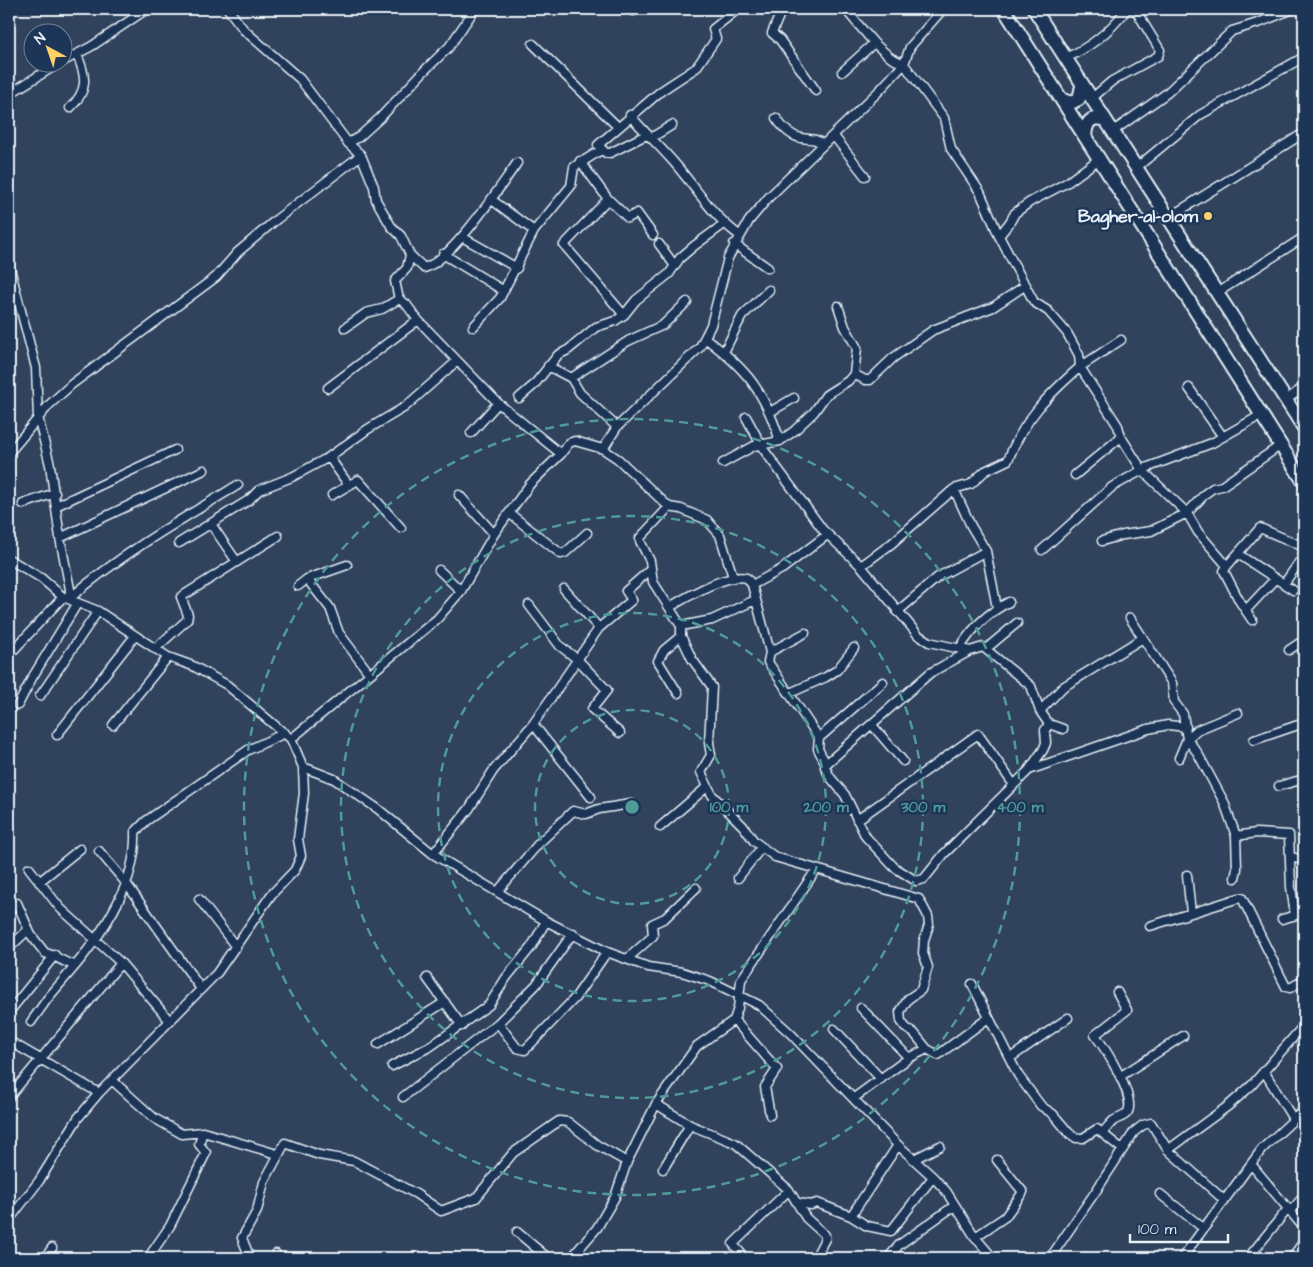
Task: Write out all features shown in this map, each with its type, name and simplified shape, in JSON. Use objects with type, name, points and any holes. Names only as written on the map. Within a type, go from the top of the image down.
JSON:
[{"type":"main road","points":[[1004,9],[1304,482]]},
{"type":"main road","points":[[1034,9],[1304,428]]},
{"type":"main road","points":[[1061,99],[1071,103],[1079,100],[1082,86]]},
{"type":"main road","points":[[1086,137],[1086,126],[1090,120],[1097,118],[1105,120]]},
{"type":"street","points":[[72,57],[147,9]]},
{"type":"street","points":[[228,9],[244,30],[300,79],[348,143],[361,155],[374,187],[376,200],[391,226],[402,236],[410,255],[426,268],[462,237],[492,200],[517,163]]},
{"type":"street","points":[[348,143],[359,137],[380,118],[418,77],[449,48],[475,9]]},
{"type":"street","points":[[672,125],[610,153],[601,150],[598,144],[630,115],[681,76],[696,68],[716,39],[713,29],[738,9]]},
{"type":"street","points":[[782,9],[772,33],[780,40],[816,91]]},
{"type":"street","points":[[844,9],[874,43],[891,58],[904,64],[944,118],[951,149],[980,192],[998,236],[1034,302],[1048,311],[1067,333],[1079,354],[1080,367],[1118,426],[1121,437],[1142,470],[1186,513],[1198,532],[1227,566]]},
{"type":"street","points":[[603,449],[617,427],[676,371],[705,338],[734,244],[768,198],[834,136],[904,64],[910,46],[943,9]]},
{"type":"street","points":[[1065,58],[1079,53],[1111,28],[1126,9]]},
{"type":"street","points":[[1092,99],[1112,81],[1158,56],[1160,50],[1136,9]]},
{"type":"street","points":[[1112,132],[1167,93],[1232,31],[1293,9]]},
{"type":"street","points":[[842,72],[874,43]]},
{"type":"street","points":[[533,44],[617,126]]},
{"type":"street","points":[[70,108],[80,98],[85,88],[77,55]]},
{"type":"street","points":[[1136,168],[1200,115],[1304,57]]},
{"type":"street","points":[[9,94],[45,72]]},
{"type":"street","points":[[630,115],[724,224],[740,235]]},
{"type":"street","points":[[776,118],[791,134],[801,138],[816,139],[823,145]]},
{"type":"street","points":[[1168,218],[1304,133]]},
{"type":"street","points":[[834,136],[865,176]]},
{"type":"street","points":[[473,327],[504,291],[534,231],[571,186],[574,167],[580,162],[586,162],[601,150]]},
{"type":"street","points":[[9,453],[38,417],[72,384],[216,277],[251,241],[361,155]]},
{"type":"street","points":[[998,236],[1015,214],[1068,182],[1099,159]]},
{"type":"street","points":[[580,162],[608,199],[628,218],[637,213],[653,235]]},
{"type":"street","points":[[608,199],[564,245],[624,315]]},
{"type":"street","points":[[492,200],[534,231]]},
{"type":"street","points":[[519,398],[534,385],[558,355],[568,350],[596,327],[615,321],[624,315],[636,300],[668,274],[694,246],[724,224]]},
{"type":"street","points":[[462,237],[517,268]]},
{"type":"street","points":[[1217,293],[1304,237]]},
{"type":"street","points":[[659,244],[675,266]]},
{"type":"street","points":[[734,244],[768,268]]},
{"type":"street","points":[[443,254],[504,291]]},
{"type":"street","points":[[410,255],[407,268],[395,281],[398,299],[406,304],[418,320],[498,403],[561,454]]},
{"type":"street","points":[[9,265],[11,287],[36,368],[38,417],[55,493],[60,538],[70,589],[66,598]]},
{"type":"street","points":[[854,374],[865,380],[870,380],[893,358],[933,330],[993,307],[1026,285]]},
{"type":"street","points":[[724,352],[742,316],[769,290]]},
{"type":"street","points":[[344,328],[366,313],[382,309],[398,299]]},
{"type":"street","points":[[571,378],[628,341],[663,325],[686,302]]},
{"type":"street","points":[[722,463],[761,444],[780,441],[806,421],[826,395],[848,381],[854,374],[857,348],[845,328],[838,306]]},
{"type":"street","points":[[328,388],[418,320]]},
{"type":"street","points":[[705,338],[724,352],[757,387],[770,412],[780,441]]},
{"type":"street","points":[[861,566],[891,544],[954,488],[971,484],[985,471],[1008,460],[1015,443],[1032,414],[1080,367],[1121,340]]},
{"type":"street","points":[[179,543],[249,500],[259,490],[292,477],[329,457],[368,429],[405,407],[457,361]]},
{"type":"street","points":[[548,366],[571,378],[580,393],[617,427]]},
{"type":"street","points":[[1286,400],[1304,387]]},
{"type":"street","points":[[1189,388],[1223,437]]},
{"type":"street","points":[[770,412],[794,398]]},
{"type":"street","points":[[471,434],[498,403]]},
{"type":"street","points":[[1042,550],[1112,487],[1142,470],[1169,458],[1187,454],[1223,437],[1261,415]]},
{"type":"street","points":[[746,417],[761,444],[827,535],[861,566],[897,612],[918,635],[929,642],[970,651]]},
{"type":"street","points":[[1075,475],[1121,437]]},
{"type":"street","points":[[291,739],[437,619],[461,591],[494,534],[530,484],[561,454],[569,443],[575,441],[603,449],[618,459],[669,507],[681,509],[707,520],[720,535],[733,577]]},
{"type":"street","points":[[1102,541],[1123,535],[1151,531],[1186,513],[1213,488],[1222,486],[1281,445]]},
{"type":"street","points":[[56,506],[175,450]]},
{"type":"street","points":[[329,457],[348,484]]},
{"type":"street","points":[[60,538],[204,470]]},
{"type":"street","points":[[332,495],[348,484],[358,480],[401,528]]},
{"type":"street","points":[[9,655],[66,598],[183,518],[238,485]]},
{"type":"street","points":[[954,488],[971,526],[986,551],[997,608]]},
{"type":"street","points":[[23,504],[55,493]]},
{"type":"street","points":[[460,495],[494,534]]},
{"type":"street","points":[[669,507],[640,538],[650,561],[653,582],[681,626],[681,636],[692,659],[712,686],[709,743],[711,755],[701,772],[712,795],[743,826],[761,848],[776,857],[816,870],[830,871],[919,899],[928,916],[929,925],[924,940],[923,954],[928,967],[921,990],[908,999],[900,1012],[901,1021],[906,1028],[914,1033],[928,1049],[938,1055],[987,1019]]},
{"type":"street","points":[[509,513],[560,554],[565,553],[588,533]]},
{"type":"street","points":[[211,524],[237,562]]},
{"type":"street","points":[[1252,620],[1224,571],[1227,566],[1260,528],[1304,547]]},
{"type":"street","points":[[752,584],[782,569],[827,535]]},
{"type":"street","points":[[155,649],[187,620],[188,615],[181,597],[278,536]]},
{"type":"street","points":[[897,612],[938,577],[986,551]]},
{"type":"street","points":[[1238,554],[1293,590]]},
{"type":"street","points":[[1284,584],[1304,555]]},
{"type":"street","points":[[9,569],[12,560],[42,578],[66,598],[98,611],[168,657],[193,666],[228,685],[291,739],[303,767],[304,793],[298,839],[301,856],[296,870],[271,895],[217,973],[169,1020],[113,1081],[98,1093],[78,1118],[39,1181],[9,1220]]},
{"type":"street","points":[[298,586],[307,579],[347,565]]},
{"type":"street","points":[[439,570],[461,591]]},
{"type":"street","points":[[433,854],[469,809],[493,771],[533,724],[600,628],[632,600],[626,592],[650,570]]},
{"type":"street","points":[[670,607],[733,577],[747,578],[752,584],[770,652],[768,662],[819,738],[818,750],[826,764],[825,767],[830,778],[845,795],[866,838],[894,867],[916,881],[924,879],[944,854],[1029,770],[1043,750],[1046,743],[1045,730],[1049,724]]},
{"type":"street","points":[[307,579],[330,608],[339,632],[369,673]]},
{"type":"street","points":[[1246,610],[1275,579]]},
{"type":"street","points":[[564,589],[600,628]]},
{"type":"street","points":[[681,626],[712,620],[755,600]]},
{"type":"street","points":[[960,648],[967,636],[997,608],[1010,602]]},
{"type":"street","points":[[18,705],[32,678],[77,604]]},
{"type":"street","points":[[529,605],[560,646],[577,659],[607,690],[592,710],[620,733]]},
{"type":"street","points":[[40,696],[98,611]]},
{"type":"street","points":[[1130,618],[1172,683],[1174,702],[1183,714],[1187,739],[1179,758]]},
{"type":"street","points":[[826,764],[930,673],[970,651],[987,648],[1017,623]]},
{"type":"street","points":[[770,652],[805,633]]},
{"type":"street","points":[[57,735],[135,636]]},
{"type":"street","points":[[678,693],[658,661],[664,650],[681,636]]},
{"type":"street","points":[[1040,711],[1063,687],[1143,638]]},
{"type":"street","points":[[1289,650],[1304,640]]},
{"type":"street","points":[[790,693],[837,670],[854,648]]},
{"type":"street","points":[[987,648],[1031,686],[1040,711],[1049,724],[1063,729]]},
{"type":"street","points":[[113,725],[168,657]]},
{"type":"street","points":[[819,738],[883,682]]},
{"type":"street","points":[[1187,739],[1205,726],[1238,713]]},
{"type":"street","points":[[1254,740],[1304,723]]},
{"type":"street","points":[[533,724],[591,797]]},
{"type":"street","points":[[872,725],[904,761]]},
{"type":"street","points":[[1029,770],[1148,729],[1168,725],[1186,727]]},
{"type":"street","points":[[30,1022],[76,965],[114,910],[126,883],[136,840],[135,832],[146,821],[248,750],[285,733]]},
{"type":"street","points":[[857,820],[978,734],[1014,785]]},
{"type":"street","points":[[1187,739],[1213,779],[1236,836],[1236,878]]},
{"type":"street","points":[[303,767],[334,779],[378,809],[433,854],[546,921],[573,933],[607,952],[648,967],[682,972],[710,982],[765,1010],[854,1098],[898,1145],[933,1177],[992,1258]]},
{"type":"street","points":[[1280,786],[1304,779]]},
{"type":"street","points":[[660,827],[708,787]]},
{"type":"street","points":[[498,891],[533,850],[573,811],[586,814],[599,809],[631,804]]},
{"type":"street","points":[[1236,836],[1256,833],[1289,835],[1290,887],[1295,915]]},
{"type":"street","points":[[738,878],[761,848]]},
{"type":"street","points":[[39,882],[80,849]]},
{"type":"street","points":[[100,851],[126,883],[201,989]]},
{"type":"street","points":[[1290,857],[1304,860]]},
{"type":"street","points":[[29,868],[60,908],[121,963],[169,1020]]},
{"type":"street","points":[[571,1258],[597,1228],[615,1197],[627,1162],[656,1104],[697,1046],[734,1020],[738,1008],[741,980],[816,870]]},
{"type":"street","points":[[1187,876],[1191,913]]},
{"type":"street","points":[[627,959],[653,936],[652,924],[665,918],[696,888]]},
{"type":"street","points":[[1150,926],[1242,898],[1286,987],[1290,988],[1304,980]]},
{"type":"street","points":[[199,899],[236,947]]},
{"type":"street","points":[[9,910],[17,903],[28,930],[45,953],[56,955],[72,965],[76,965]]},
{"type":"street","points":[[1282,919],[1304,914]]},
{"type":"street","points":[[392,1066],[431,1046],[462,1026],[489,1005],[506,978],[532,946],[546,921]]},
{"type":"street","points":[[9,948],[28,930]]},
{"type":"street","points":[[403,1097],[498,1023],[536,986],[573,933]]},
{"type":"street","points":[[498,1023],[520,1051],[525,1050],[575,998],[607,952]]},
{"type":"street","points":[[9,1012],[56,955]]},
{"type":"street","points":[[9,1098],[39,1059],[121,963]]},
{"type":"street","points":[[427,978],[462,1026]]},
{"type":"street","points":[[972,984],[987,1019],[1018,1075],[1041,1106],[1053,1114],[1069,1133],[1076,1138],[1082,1138],[1097,1129],[1122,1150]]},
{"type":"street","points":[[1102,1133],[1114,1121],[1128,1112],[1121,1076],[1111,1057],[1095,1035],[1127,1010],[1117,992]]},
{"type":"street","points":[[378,1044],[445,1002]]},
{"type":"street","points":[[861,1008],[909,1058]]},
{"type":"street","points":[[1010,1058],[1068,1018]]},
{"type":"street","points":[[734,1020],[777,1069],[765,1087],[770,1115]]},
{"type":"street","points":[[1168,1150],[1228,1106],[1264,1071],[1304,1026]]},
{"type":"street","points":[[834,1029],[881,1079]]},
{"type":"street","points":[[1121,1076],[1183,1036]]},
{"type":"street","points":[[9,1040],[98,1093]]},
{"type":"street","points":[[854,1098],[909,1058],[928,1049]]},
{"type":"street","points":[[1264,1071],[1293,1119]]},
{"type":"street","points":[[113,1081],[154,1118],[182,1134],[203,1132],[277,1154]]},
{"type":"street","points":[[656,1104],[690,1124],[735,1143],[789,1190],[799,1203],[806,1218],[825,1235],[825,1239],[815,1258]]},
{"type":"street","points":[[1182,1258],[1251,1164],[1293,1119],[1304,1110]]},
{"type":"street","points":[[250,1258],[242,1238],[257,1210],[264,1182],[277,1154],[283,1145],[288,1143],[319,1155],[354,1161],[408,1189],[441,1211],[476,1198],[513,1152],[559,1121],[568,1122],[597,1145],[627,1162]]},
{"type":"street","points":[[1050,1258],[1134,1132],[1143,1125],[1151,1123],[1168,1150],[1224,1200]]},
{"type":"street","points":[[663,1170],[690,1124]]},
{"type":"street","points":[[148,1258],[170,1226],[206,1153],[199,1144],[203,1132]]},
{"type":"street","points":[[851,1216],[898,1145]]},
{"type":"street","points":[[914,1159],[940,1146]]},
{"type":"street","points":[[975,1237],[1005,1216],[1023,1192],[997,1160]]},
{"type":"street","points":[[1251,1164],[1304,1228]]},
{"type":"street","points":[[799,1203],[811,1205],[817,1202],[851,1216],[867,1226],[891,1231],[933,1177]]},
{"type":"street","points":[[745,1258],[733,1244],[789,1190]]},
{"type":"street","points":[[1160,1194],[1203,1228]]},
{"type":"street","points":[[1248,1258],[1304,1196]]},
{"type":"street","points":[[888,1258],[899,1246],[954,1206]]},
{"type":"street","points":[[518,1232],[548,1258]]},
{"type":"street","points":[[1292,1258],[1304,1241]]},
{"type":"street","points":[[45,1258],[52,1248]]},
{"type":"place","name":"Bagher-al-olom","points":[[1208,216]]}]
